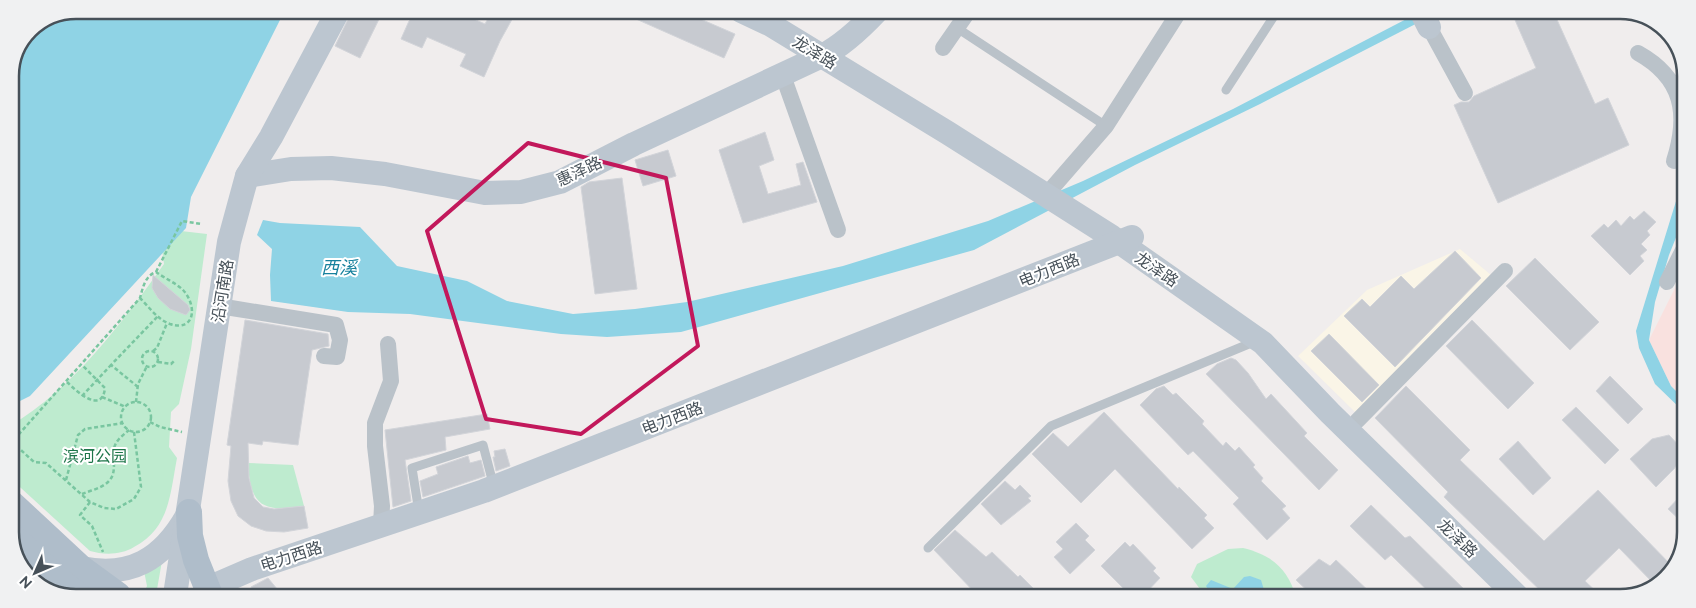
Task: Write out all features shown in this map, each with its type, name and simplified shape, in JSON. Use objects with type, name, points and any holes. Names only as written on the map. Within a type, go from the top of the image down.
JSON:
[{"type":"main road","name":"沿河南路","points":[[176,589],[229,242],[247,176],[271,137],[334,19]]},
{"type":"main road","name":"龙泽路","points":[[764,19],[829,52],[1053,187],[1125,240],[1265,337],[1357,421],[1529,589]]},
{"type":"main road","name":"惠泽路","points":[[247,176],[291,169],[331,168],[385,174],[485,193],[521,192],[560,182],[782,73],[829,52],[870,19]]},
{"type":"main road","name":"龙泽路","points":[[829,52],[1125,240]]},
{"type":"main road","name":"电力西路","points":[[215,589],[252,569],[494,487],[1125,240]]},
{"type":"main road","name":"龙泽路","points":[[1265,337],[1510,589]]},
{"type":"main road","points":[[73,585],[111,571],[127,570],[143,562],[170,541],[189,512]]},
{"type":"main road","points":[[189,512],[190,536],[196,560],[208,589]]},
{"type":"main road","points":[[19,514],[73,585]]},
{"type":"main road","points":[[20,542],[73,585],[91,589]]},
{"type":"street","points":[[943,48],[963,19]]},
{"type":"street","points":[[1053,187],[1106,126],[1175,19]]},
{"type":"street","points":[[1426,20],[1465,93]]},
{"type":"street","points":[[1638,53],[1658,64],[1674,88],[1677,97]]},
{"type":"street","points":[[782,73],[838,230]]},
{"type":"street","points":[[1674,161],[1677,156]]},
{"type":"street","points":[[1667,282],[1677,262]]},
{"type":"street","points":[[1357,421],[1505,271]]},
{"type":"street","points":[[219,306],[336,326],[340,340],[337,357],[324,356]]},
{"type":"street","points":[[381,526],[382,506],[375,446],[375,423],[391,381],[388,344]]},
{"type":"lane","points":[[1226,90],[1272,19]]},
{"type":"lane","points":[[957,28],[1106,126]]},
{"type":"lane","points":[[928,548],[1051,426],[1265,337]]},
{"type":"lane","points":[[419,513],[412,468],[483,445],[494,487]]},
{"type":"path","points":[[19,434],[140,298],[145,282],[150,274],[156,272],[182,221],[201,224]]},
{"type":"path","points":[[140,298],[168,324],[180,326],[188,322],[192,316],[193,306],[183,290],[156,272]]},
{"type":"path","points":[[82,396],[158,316]]},
{"type":"path","points":[[158,362],[154,366],[147,366],[143,362],[144,354],[157,348],[168,324]]},
{"type":"path","points":[[153,351],[157,354],[158,362]]},
{"type":"path","points":[[158,362],[171,364],[174,361]]},
{"type":"path","points":[[67,382],[82,396],[95,401],[102,397],[105,388],[82,365]]},
{"type":"path","points":[[111,365],[138,388]]},
{"type":"path","points":[[136,402],[138,388],[147,366]]},
{"type":"path","points":[[102,397],[126,407]]},
{"type":"path","points":[[136,402],[149,408],[150,422],[144,430],[134,432],[122,423],[122,413],[126,407],[136,402]]},
{"type":"path","points":[[150,422],[160,427],[201,435]]},
{"type":"path","points":[[66,480],[78,435],[85,428],[122,423]]},
{"type":"path","points":[[82,494],[104,485],[110,480],[115,461],[114,449],[118,440],[129,430]]},
{"type":"path","points":[[19,448],[34,462],[46,462],[90,502],[104,508],[116,508],[126,505],[138,494],[141,486],[134,432]]},
{"type":"path","points":[[90,502],[80,514],[92,526],[104,557]]},
{"type":"highlighted area","points":[[528,143],[666,178],[698,346],[581,434],[486,419],[427,231]]},
{"type":"shaded area","points":[[1460,249],[1491,275],[1356,413],[1298,356],[1367,290]]},
{"type":"shaded area","points":[[1677,284],[1677,393],[1671,386],[1649,340]]},
{"type":"green space","name":"滨河公园","points":[[181,231],[207,234],[191,349],[179,404],[171,412],[169,447],[177,458],[170,497],[162,520],[146,539],[129,550],[118,553],[107,554],[90,551],[19,486],[19,420],[33,411],[76,374],[113,332],[164,264],[161,241]]},
{"type":"green space","points":[[248,463],[293,465],[304,506],[278,508],[269,507],[261,503],[252,489]]},
{"type":"green space","points":[[1243,548],[1270,559],[1283,571],[1294,589],[1200,589],[1191,577],[1197,564],[1228,549]]},
{"type":"green space","points":[[162,561],[157,589],[146,589],[147,586],[144,571]]},
{"type":"water","points":[[280,19],[191,197],[186,228],[30,396],[19,402],[19,76],[23,54],[28,44],[44,28],[65,20]]},
{"type":"water","name":"西溪","points":[[1406,19],[1425,19],[1260,104],[1135,165],[974,250],[681,332],[607,337],[561,334],[410,314],[348,312],[271,301],[272,249],[257,235],[263,220],[280,223],[360,227],[397,266],[467,281],[507,301],[573,314],[635,309],[687,302],[843,266],[988,221],[1083,181],[1233,109]]},
{"type":"water","points":[[1677,198],[1677,235],[1655,302],[1649,340],[1671,386],[1677,392],[1677,405],[1655,384],[1639,348],[1636,331]]},
{"type":"water","points":[[1250,576],[1261,580],[1264,589],[1233,589],[1244,577]]},
{"type":"water","points":[[1211,580],[1233,589],[1208,589],[1206,586]]},
{"type":"building","points":[[348,19],[379,19],[360,58],[335,46]]},
{"type":"building","points":[[411,19],[474,19],[485,24],[488,19],[512,19],[484,77],[460,66],[466,54],[427,37],[422,48],[401,39]]},
{"type":"building","points":[[636,19],[700,19],[735,34],[724,58]]},
{"type":"building","points":[[1557,19],[1595,104],[1608,98],[1629,145],[1498,203],[1454,105],[1461,102],[1469,102],[1474,96],[1536,68],[1515,20]]},
{"type":"building","points":[[765,132],[774,160],[759,166],[768,194],[801,185],[796,164],[803,162],[817,202],[743,223],[719,150]]},
{"type":"building","points":[[668,150],[676,176],[643,186],[635,160]]},
{"type":"building","points":[[622,178],[637,289],[595,294],[581,187],[589,182]]},
{"type":"building","points":[[1644,211],[1656,222],[1647,231],[1650,235],[1641,244],[1647,250],[1640,256],[1644,261],[1630,275],[1591,236],[1604,224],[1608,228],[1616,220],[1621,226],[1630,216],[1634,220]]},
{"type":"building","points":[[1455,251],[1481,278],[1395,367],[1344,316],[1362,299],[1370,307],[1401,276],[1414,289]]},
{"type":"building","points":[[1535,258],[1599,322],[1570,350],[1506,286]]},
{"type":"building","points":[[153,275],[188,305],[190,310],[186,315],[170,309],[158,298],[152,288]]},
{"type":"building","points":[[245,320],[328,334],[329,346],[312,350],[298,445],[263,441],[262,445],[248,443],[249,478],[254,498],[263,507],[274,509],[304,506],[308,528],[284,532],[266,531],[251,526],[238,516],[231,501],[228,481],[231,446],[227,445]]},
{"type":"building","points":[[1472,320],[1534,383],[1508,409],[1446,346]]},
{"type":"building","points":[[1329,334],[1379,385],[1362,402],[1311,351]]},
{"type":"building","points":[[1231,358],[1236,360],[1248,373],[1266,399],[1271,394],[1307,433],[1304,436],[1338,470],[1319,490],[1206,374],[1217,364]]},
{"type":"building","points":[[1610,376],[1643,409],[1628,424],[1596,391]]},
{"type":"building","points":[[1164,386],[1173,395],[1176,393],[1204,421],[1202,424],[1223,446],[1226,442],[1235,451],[1239,447],[1255,465],[1253,467],[1263,478],[1261,481],[1286,506],[1282,509],[1290,518],[1267,540],[1233,504],[1239,498],[1193,451],[1188,455],[1140,405],[1156,389]]},
{"type":"building","points":[[1406,386],[1470,450],[1460,460],[1544,541],[1598,490],[1668,562],[1661,573],[1651,581],[1619,548],[1585,581],[1593,589],[1539,589],[1444,497],[1448,492],[1375,418]]},
{"type":"building","points":[[1576,407],[1619,450],[1605,464],[1562,420]]},
{"type":"building","points":[[1104,412],[1178,489],[1179,487],[1207,515],[1204,518],[1214,528],[1192,549],[1115,469],[1081,503],[1032,454],[1053,433],[1068,447]]},
{"type":"building","points":[[487,414],[490,429],[445,437],[446,450],[405,460],[411,501],[393,507],[385,430]]},
{"type":"building","points":[[1669,435],[1677,444],[1677,464],[1656,487],[1630,459],[1652,439]]},
{"type":"building","points":[[1518,441],[1551,478],[1533,495],[1499,459]]},
{"type":"building","points":[[505,449],[510,466],[496,471],[493,457],[495,457],[494,451]]},
{"type":"building","points":[[468,456],[470,463],[481,460],[485,476],[423,497],[420,481],[438,474],[436,467]]},
{"type":"building","points":[[1005,481],[1015,490],[1020,485],[1031,496],[1028,498],[1031,501],[1001,525],[981,504]]},
{"type":"building","points":[[1677,499],[1677,517],[1668,509]]},
{"type":"building","points":[[1371,505],[1405,538],[1410,536],[1464,589],[1426,589],[1391,555],[1385,560],[1350,526]]},
{"type":"building","points":[[1076,523],[1089,536],[1085,540],[1095,550],[1070,574],[1054,557],[1063,549],[1056,542]]},
{"type":"building","points":[[955,530],[986,557],[992,552],[1018,577],[1020,575],[1034,589],[971,589],[934,550]]},
{"type":"building","points":[[1125,542],[1130,547],[1133,544],[1156,568],[1153,571],[1160,578],[1150,589],[1124,589],[1101,566]]},
{"type":"building","points":[[1319,559],[1330,566],[1336,560],[1367,589],[1306,589],[1296,580]]},
{"type":"building","points":[[268,578],[277,589],[252,589],[251,587]]}]
